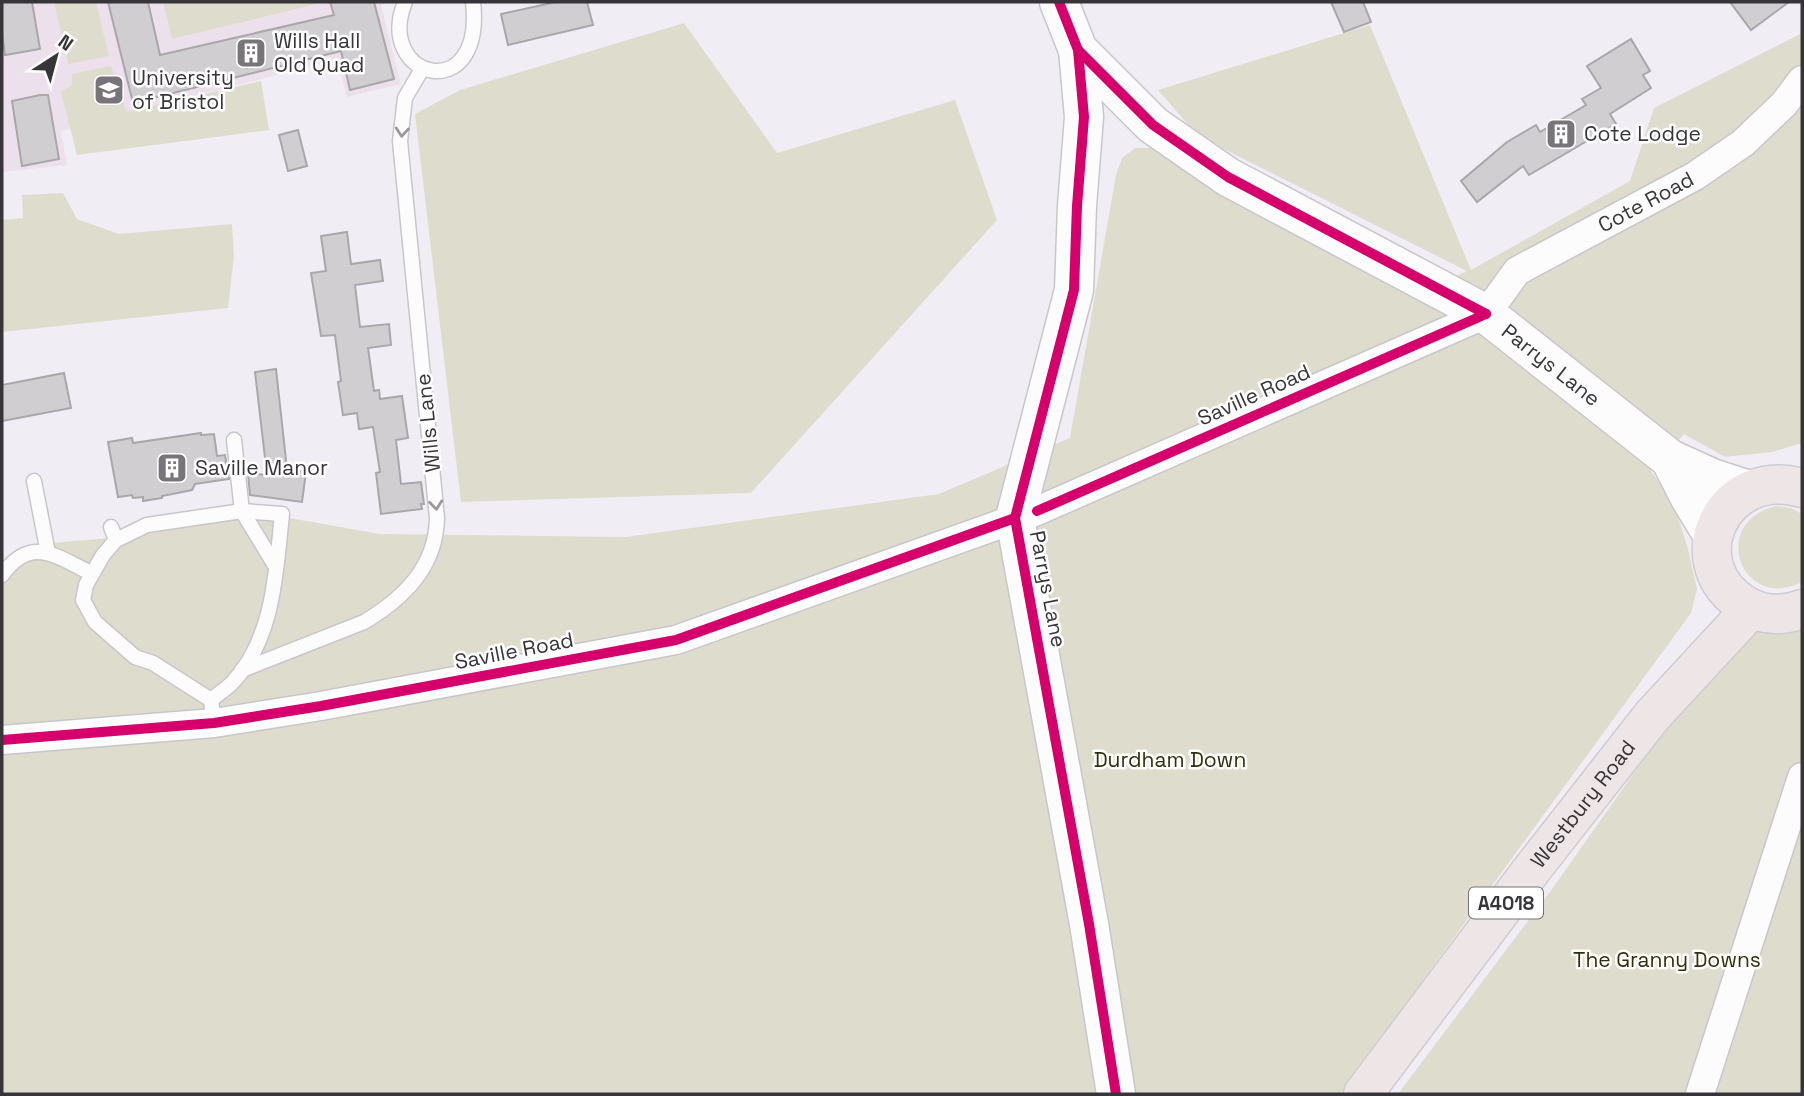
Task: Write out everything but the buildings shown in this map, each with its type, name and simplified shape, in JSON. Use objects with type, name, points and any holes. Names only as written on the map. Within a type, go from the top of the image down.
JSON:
[{"type":"main road","name":"Parrys Lane","points":[[1059,2],[1078,50],[1084,117],[1074,290],[1025,526],[1116,1094]]},
{"type":"main road","name":"Parrys Lane","points":[[1078,50],[1153,125],[1228,177],[1486,314],[1670,459],[1712,478],[1749,490]]},
{"type":"main road","name":"Parrys Lane","points":[[1670,459],[1713,536]]},
{"type":"main road","points":[[1802,488],[1776,483],[1749,490],[1736,498],[1718,522],[1713,536],[1712,556],[1717,575],[1739,600],[1769,614],[1788,614],[1802,609]]},
{"type":"main road","name":"Westbury Road","points":[[1363,1094],[1532,867],[1652,716],[1739,600]]},
{"type":"street","name":"Cote Road","points":[[1486,314],[1517,271],[1695,176],[1743,143],[1784,104],[1802,80]]},
{"type":"street","name":"Saville Road","points":[[2,740],[213,712],[321,706],[676,640],[1025,526],[1486,314]]},
{"type":"street","points":[[1700,1094],[1802,777]]},
{"type":"lane","points":[[405,2],[401,11],[399,35],[407,53],[422,69],[434,73],[449,71],[460,61],[471,42],[475,20],[473,2]]},
{"type":"lane","name":"Wills Lane","points":[[242,670],[364,622],[382,611],[411,584],[431,553],[437,538],[400,141],[405,98],[422,69]]},
{"type":"lane","points":[[234,440],[242,511],[276,567]]},
{"type":"lane","points":[[34,481],[47,553]]},
{"type":"lane","points":[[242,511],[282,514],[276,567],[267,617],[256,647],[213,712],[153,663],[135,657],[95,622],[83,600],[91,573],[114,533],[147,525],[242,511]]},
{"type":"lane","points":[[2,575],[13,560],[32,551],[47,553],[91,573]]},
{"type":"shaded area","name":"University of Bristol","points":[[2,2],[389,2],[381,5],[401,84],[347,97],[337,59],[61,131],[67,165],[2,172]]},
{"type":"green space","points":[[54,2],[96,2],[109,56],[68,64]]},
{"type":"green space","points":[[163,2],[317,2],[317,4],[172,39]]},
{"type":"green space","points":[[684,23],[777,153],[955,100],[997,220],[751,493],[461,502],[415,114],[460,90]]},
{"type":"green space","name":"Durdham Down","points":[[1370,25],[1471,270],[1630,181],[1654,108],[1802,33],[1802,443],[1772,452],[1725,457],[1684,434],[1651,471],[1673,501],[1688,549],[1697,589],[1691,613],[1340,1094],[2,1094],[2,567],[27,545],[136,536],[218,517],[284,517],[380,534],[626,537],[939,494],[1070,438],[1116,175],[1122,158],[1135,148],[1151,148],[1412,295],[1467,271],[1198,136],[1158,90]]},
{"type":"green space","points":[[111,66],[126,112],[261,81],[269,130],[77,155],[61,92],[72,85],[72,74]]},
{"type":"green space","points":[[63,193],[77,219],[119,234],[232,224],[234,256],[228,308],[2,332],[2,220],[23,218],[22,195]]},
{"type":"green space","points":[[1777,506],[1791,508],[1802,514],[1802,582],[1781,588],[1763,585],[1749,576],[1741,562],[1738,545],[1743,529],[1756,515]]},
{"type":"green space","name":"The Granny Downs","points":[[1802,614],[1800,1094],[1398,1094],[1552,889],[1739,624]]},
{"type":"cycle path","points":[[1059,2],[1078,50],[1084,117],[1074,290],[1015,518],[1089,924],[1116,1094]]},
{"type":"cycle path","points":[[1078,50],[1153,125],[1228,177],[1486,314]]},
{"type":"cycle path","points":[[1037,511],[1486,314]]},
{"type":"cycle path","points":[[2,740],[214,723],[321,706],[676,640],[1015,518]]},
{"type":"place","name":"Wills Hall Old Quad","points":[[251,53]]},
{"type":"place","name":"University of Bristol","points":[[109,90]]},
{"type":"place","name":"Cote Lodge","points":[[1561,134]]},
{"type":"place","name":"Saville Manor","points":[[172,468]]}]
